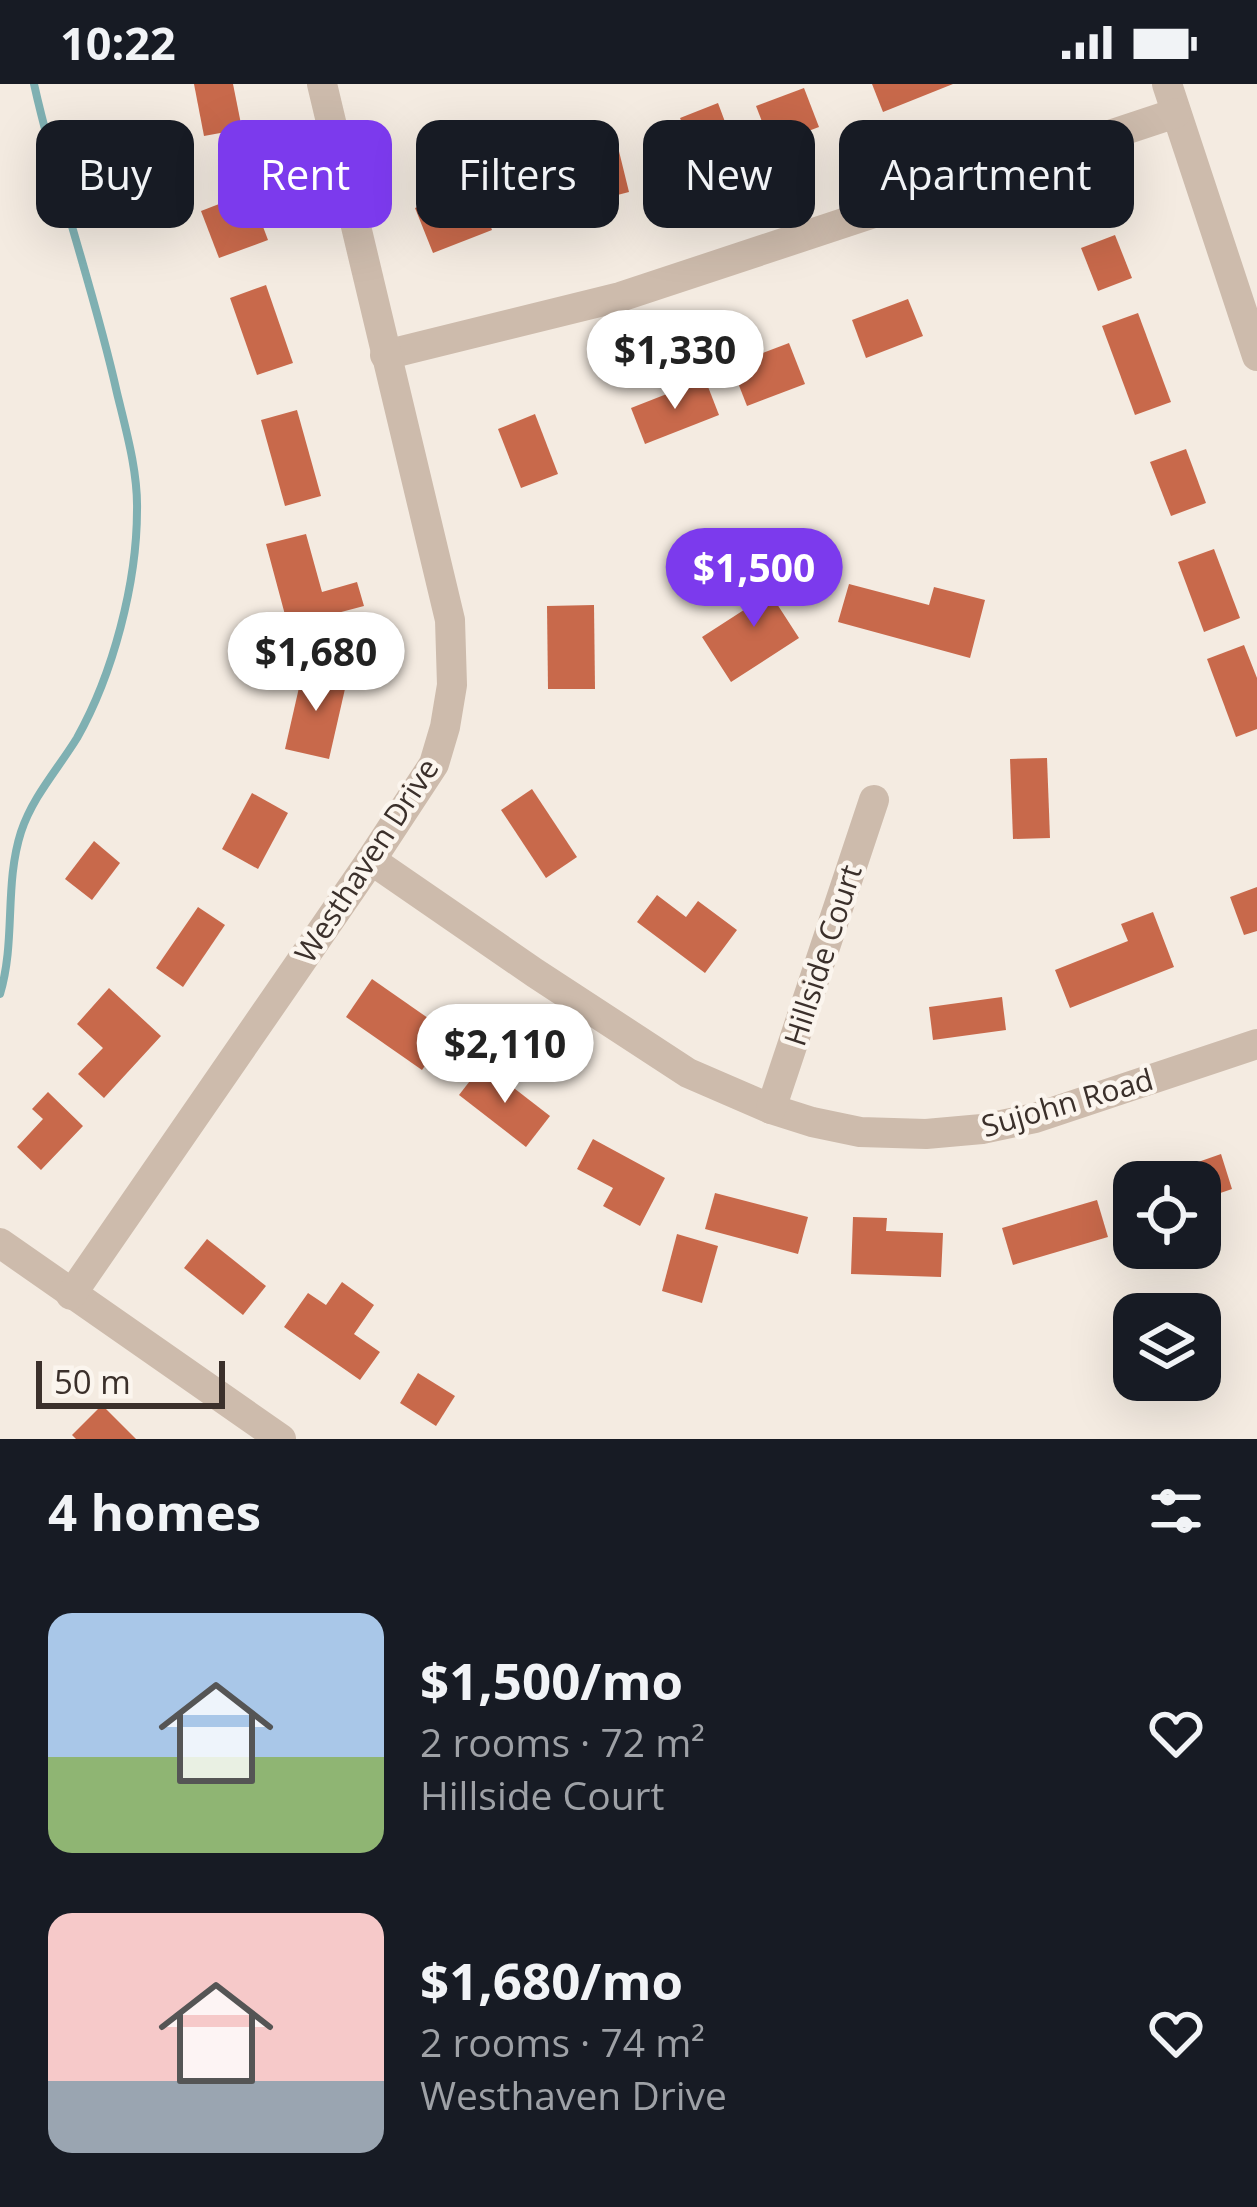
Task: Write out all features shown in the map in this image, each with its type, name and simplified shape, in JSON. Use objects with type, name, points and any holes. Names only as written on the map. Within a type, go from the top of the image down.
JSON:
[{"type":"street","name":"Westhaven Drive","points":[[71,1295],[371,860],[434,764],[445,727],[452,685],[450,620],[322,84]]},
{"type":"street","points":[[386,355],[620,297],[1172,99],[1257,356]]},
{"type":"street","name":"Hillside Court","points":[[771,1109],[874,800]]},
{"type":"street","name":"Sujohn Road","points":[[371,860],[688,1073],[771,1109],[860,1132],[926,1134],[1034,1118],[1257,1044]]},
{"type":"street","points":[[0,1243],[281,1439]]},
{"type":"building","points":[[194,84],[233,84],[240,120],[218,120],[218,133],[204,136]]},
{"type":"building","points":[[872,84],[953,84],[883,112]]},
{"type":"building","points":[[804,88],[819,127],[815,128],[815,120],[761,120],[756,106]]},
{"type":"building","points":[[718,103],[724,120],[681,120]]},
{"type":"building","points":[[619,151],[629,192],[619,195]]},
{"type":"building","points":[[218,204],[218,228],[264,228],[268,240],[219,258],[201,211]]},
{"type":"building","points":[[423,228],[491,228],[492,230],[433,253]]},
{"type":"building","points":[[1115,235],[1132,278],[1098,291],[1081,248]]},
{"type":"building","points":[[266,285],[293,363],[257,375],[230,298]]},
{"type":"building","points":[[908,299],[923,336],[866,358],[852,320]]},
{"type":"building","points":[[1138,313],[1171,402],[1135,415],[1102,326]]},
{"type":"building","points":[[789,343],[805,384],[747,406],[731,365]]},
{"type":"building","points":[[705,379],[719,415],[645,444],[631,408]]},
{"type":"building","points":[[297,410],[321,496],[285,506],[261,420]]},
{"type":"building","points":[[535,414],[558,474],[521,488],[498,429]]},
{"type":"building","points":[[1186,449],[1206,503],[1171,516],[1150,462]]},
{"type":"building","points":[[306,534],[322,592],[357,582],[364,606],[288,626],[266,544]]},
{"type":"building","points":[[1214,549],[1240,618],[1204,632],[1178,562]]},
{"type":"building","points":[[782,569],[797,591],[777,604],[799,638],[731,682],[702,637],[764,597],[756,585]]},
{"type":"building","points":[[849,584],[929,605],[934,587],[985,600],[970,658],[838,622]]},
{"type":"building","points":[[594,605],[595,689],[548,689],[547,606]]},
{"type":"building","points":[[1244,645],[1257,678],[1257,729],[1236,737],[1207,659]]},
{"type":"building","points":[[303,670],[347,680],[329,759],[285,749]]},
{"type":"building","points":[[1047,758],[1050,838],[1013,839],[1010,759]]},
{"type":"building","points":[[532,789],[577,857],[546,878],[501,810]]},
{"type":"building","points":[[252,793],[288,813],[258,869],[222,849]]},
{"type":"building","points":[[94,841],[120,863],[92,900],[65,879]]},
{"type":"building","points":[[1257,887],[1257,931],[1244,935],[1230,897]]},
{"type":"building","points":[[657,895],[686,917],[698,901],[737,930],[705,973],[637,922]]},
{"type":"building","points":[[198,907],[225,925],[183,987],[156,968]]},
{"type":"building","points":[[1153,912],[1174,967],[1070,1008],[1055,970],[1128,941],[1121,924]]},
{"type":"building","points":[[372,979],[448,1032],[422,1070],[346,1017]]},
{"type":"building","points":[[109,988],[161,1036],[104,1098],[78,1074],[103,1048],[77,1024]]},
{"type":"building","points":[[1002,997],[1006,1030],[933,1040],[929,1007]]},
{"type":"building","points":[[483,1064],[550,1116],[526,1147],[459,1095]]},
{"type":"building","points":[[48,1092],[83,1126],[41,1170],[17,1147],[43,1119],[32,1109]]},
{"type":"building","points":[[593,1139],[665,1178],[640,1226],[603,1206],[613,1188],[577,1169]]},
{"type":"building","points":[[1221,1154],[1232,1189],[1221,1193],[1221,1161],[1201,1161]]},
{"type":"building","points":[[715,1193],[808,1217],[798,1254],[705,1229]]},
{"type":"building","points":[[1097,1200],[1108,1237],[1013,1265],[1002,1228]]},
{"type":"building","points":[[853,1217],[887,1218],[886,1231],[943,1233],[941,1277],[851,1274]]},
{"type":"building","points":[[677,1234],[718,1246],[702,1303],[662,1291]]},
{"type":"building","points":[[207,1239],[266,1286],[243,1315],[184,1268]]},
{"type":"building","points":[[342,1282],[374,1305],[354,1334],[380,1352],[360,1380],[284,1327],[308,1293],[326,1305]]},
{"type":"building","points":[[418,1373],[455,1396],[436,1426],[400,1403]]},
{"type":"building","points":[[102,1405],[136,1439],[76,1439],[72,1435]]},
{"type":"waterway","points":[[0,994],[21,832],[102,686],[128,597],[136,538],[131,451],[34,84]]}]
